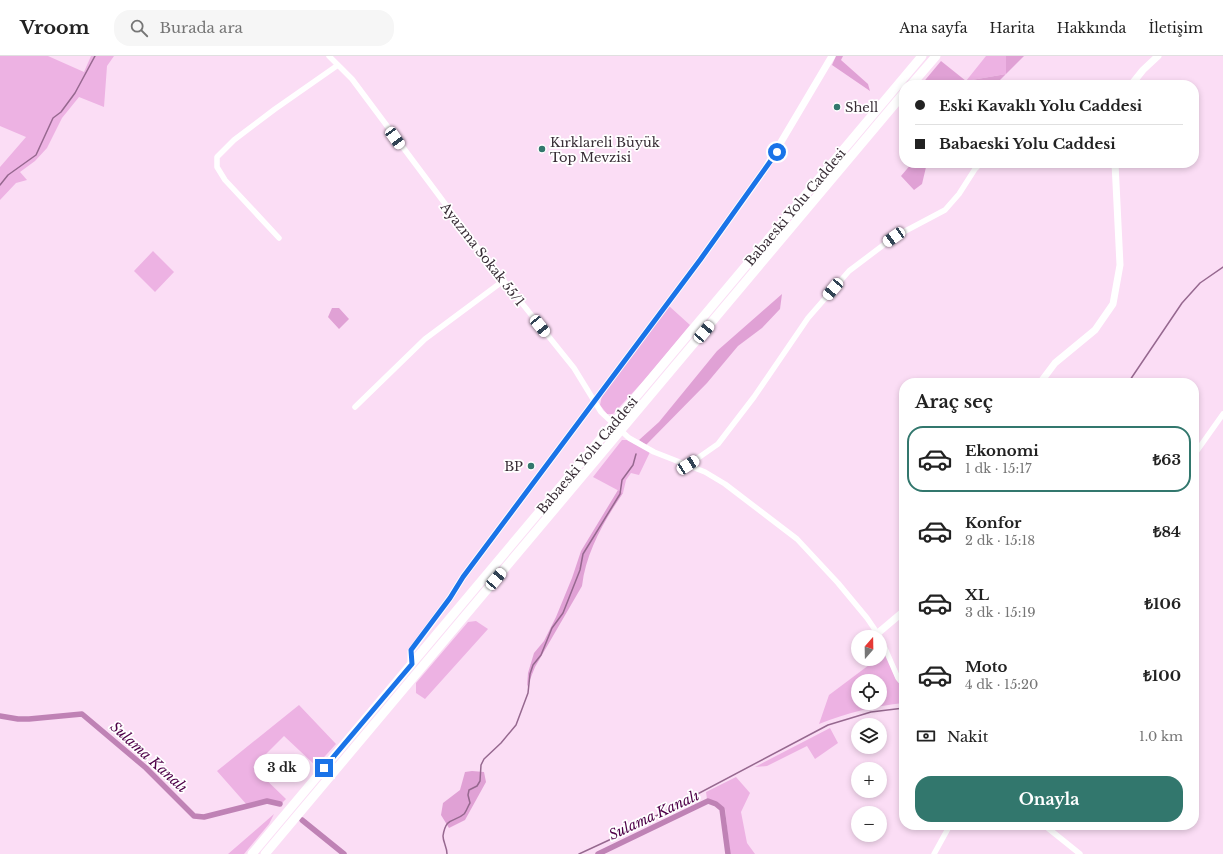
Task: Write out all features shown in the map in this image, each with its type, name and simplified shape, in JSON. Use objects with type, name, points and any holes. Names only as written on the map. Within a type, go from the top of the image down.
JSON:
[{"type":"highway","name":"Babaeski Yolu Caddesi","points":[[902,80],[922,56]]},
{"type":"highway","points":[[915,80],[936,56]]},
{"type":"highway","name":"Babaeski Yolu Caddesi","points":[[252,854],[899,83]]},
{"type":"highway","name":"Babaeski Yolu Caddesi","points":[[265,854],[899,99]]},
{"type":"highway","points":[[279,821],[287,827]]},
{"type":"street","name":"Ayazma Sokak 55/1","points":[[330,56],[352,80],[503,281],[574,368],[601,412],[621,431],[654,452],[688,465],[725,484],[797,539],[838,582],[874,630]]},
{"type":"street","points":[[412,664],[411,650],[450,598],[463,577],[700,260],[766,169],[832,56]]},
{"type":"street","points":[[1135,80],[1142,70],[1158,56]]},
{"type":"street","points":[[279,238],[225,180],[217,167],[217,157],[234,140],[338,65]]},
{"type":"street","points":[[688,465],[718,444],[728,432],[808,318],[848,271],[894,237],[944,210],[959,194],[976,168]]},
{"type":"street","points":[[1044,378],[1054,364],[1095,330],[1113,304],[1120,266],[1115,168]]},
{"type":"street","points":[[355,407],[425,339],[503,281]]},
{"type":"street","points":[[1199,448],[1223,414]]},
{"type":"street","points":[[885,630],[899,617]]},
{"type":"street","name":"Ayazma Sokak 55/1","points":[[887,654],[899,679]]},
{"type":"street","points":[[934,854],[947,830]]},
{"type":"street","points":[[1050,830],[1080,854]]},
{"type":"shaded area","points":[[0,56],[48,56],[84,72],[91,56],[114,56],[107,66],[104,107],[79,97],[62,118],[47,148],[35,161],[20,172],[27,180],[16,183],[0,200],[0,167],[26,137],[0,126]]},
{"type":"shaded area","points":[[836,56],[843,56],[841,60],[868,84],[870,91],[832,65]]},
{"type":"shaded area","points":[[986,56],[1006,56],[1006,74],[967,80]]},
{"type":"shaded area","points":[[1006,56],[1024,56],[1006,74]]},
{"type":"shaded area","points":[[941,61],[965,80],[925,80]]},
{"type":"shaded area","points":[[1006,74],[1000,80],[972,80]]},
{"type":"shaded area","points":[[908,168],[926,168],[922,184],[914,190],[901,176]]},
{"type":"shaded area","points":[[153,251],[174,272],[155,292],[134,271]]},
{"type":"shaded area","points":[[782,294],[780,309],[762,328],[738,346],[707,383],[646,445],[639,440],[659,422],[717,351]]},
{"type":"shaded area","points":[[669,306],[690,325],[648,376],[613,414],[607,414],[600,405],[602,395]]},
{"type":"shaded area","points":[[332,308],[339,308],[349,319],[339,329],[328,317]]},
{"type":"shaded area","points":[[622,440],[628,440],[650,452],[639,475],[631,473],[626,480],[623,493],[593,477]]},
{"type":"shaded area","points":[[618,490],[623,493],[597,537],[587,561],[582,586],[535,667],[527,687],[528,673],[534,653],[544,641],[556,617],[581,551]]},
{"type":"shaded area","points":[[476,621],[488,629],[425,699],[416,693],[416,683],[468,622]]},
{"type":"shaded area","points":[[887,658],[896,679],[899,682],[899,704],[887,705],[887,674],[857,674],[868,666],[887,666]]},
{"type":"shaded area","points":[[851,678],[851,710],[861,710],[819,724],[829,695]]},
{"type":"shaded area","points":[[299,705],[336,744],[316,766],[284,736],[253,767],[286,799],[281,804],[272,801],[260,801],[247,805],[217,771]]},
{"type":"shaded area","points":[[830,728],[838,743],[815,759],[807,746],[767,766],[755,767]]},
{"type":"shaded area","points":[[465,772],[484,772],[486,782],[465,820],[449,828],[441,815],[443,803],[460,790]]},
{"type":"shaded area","points":[[736,777],[750,793],[741,812],[747,843],[755,854],[730,854],[725,809],[718,803],[707,799],[706,792]]},
{"type":"shaded area","points":[[274,814],[269,824],[244,854],[228,854]]},
{"type":"waterway","points":[[0,185],[8,175],[36,155],[53,118],[61,112],[75,93],[95,56]]},
{"type":"waterway","points":[[1131,378],[1182,303],[1200,283],[1223,267]]},
{"type":"waterway","points":[[447,854],[443,836],[446,825],[465,813],[470,803],[468,795],[469,790],[477,786],[480,781],[481,765],[484,759],[501,743],[516,725],[528,693],[530,674],[533,665],[541,655],[552,628],[563,613],[580,570],[583,554],[620,494],[622,480],[633,465],[636,454]]},
{"type":"waterway","points":[[579,854],[620,835],[828,725],[871,712],[899,709]]},
{"type":"waterway","name":"Sulama Kanalı","points":[[0,716],[29,719],[82,714],[146,768],[194,816],[204,817],[267,801],[280,804]]},
{"type":"waterway","name":"Sulama Kanalı","points":[[598,854],[708,801],[716,804],[722,809],[728,854]]},
{"type":"waterway","name":"Sulama Kanalı","points":[[302,820],[344,854]]},
{"type":"place","name":"Shell","points":[[837,107]]},
{"type":"place","name":"Kırklareli Büyük Top Mevzisi","points":[[542,149]]},
{"type":"place","name":"BP","points":[[531,466]]},
{"type":"route","points":[[324,768],[412,664],[411,650],[450,598],[463,577],[700,260],[777,152]]}]
